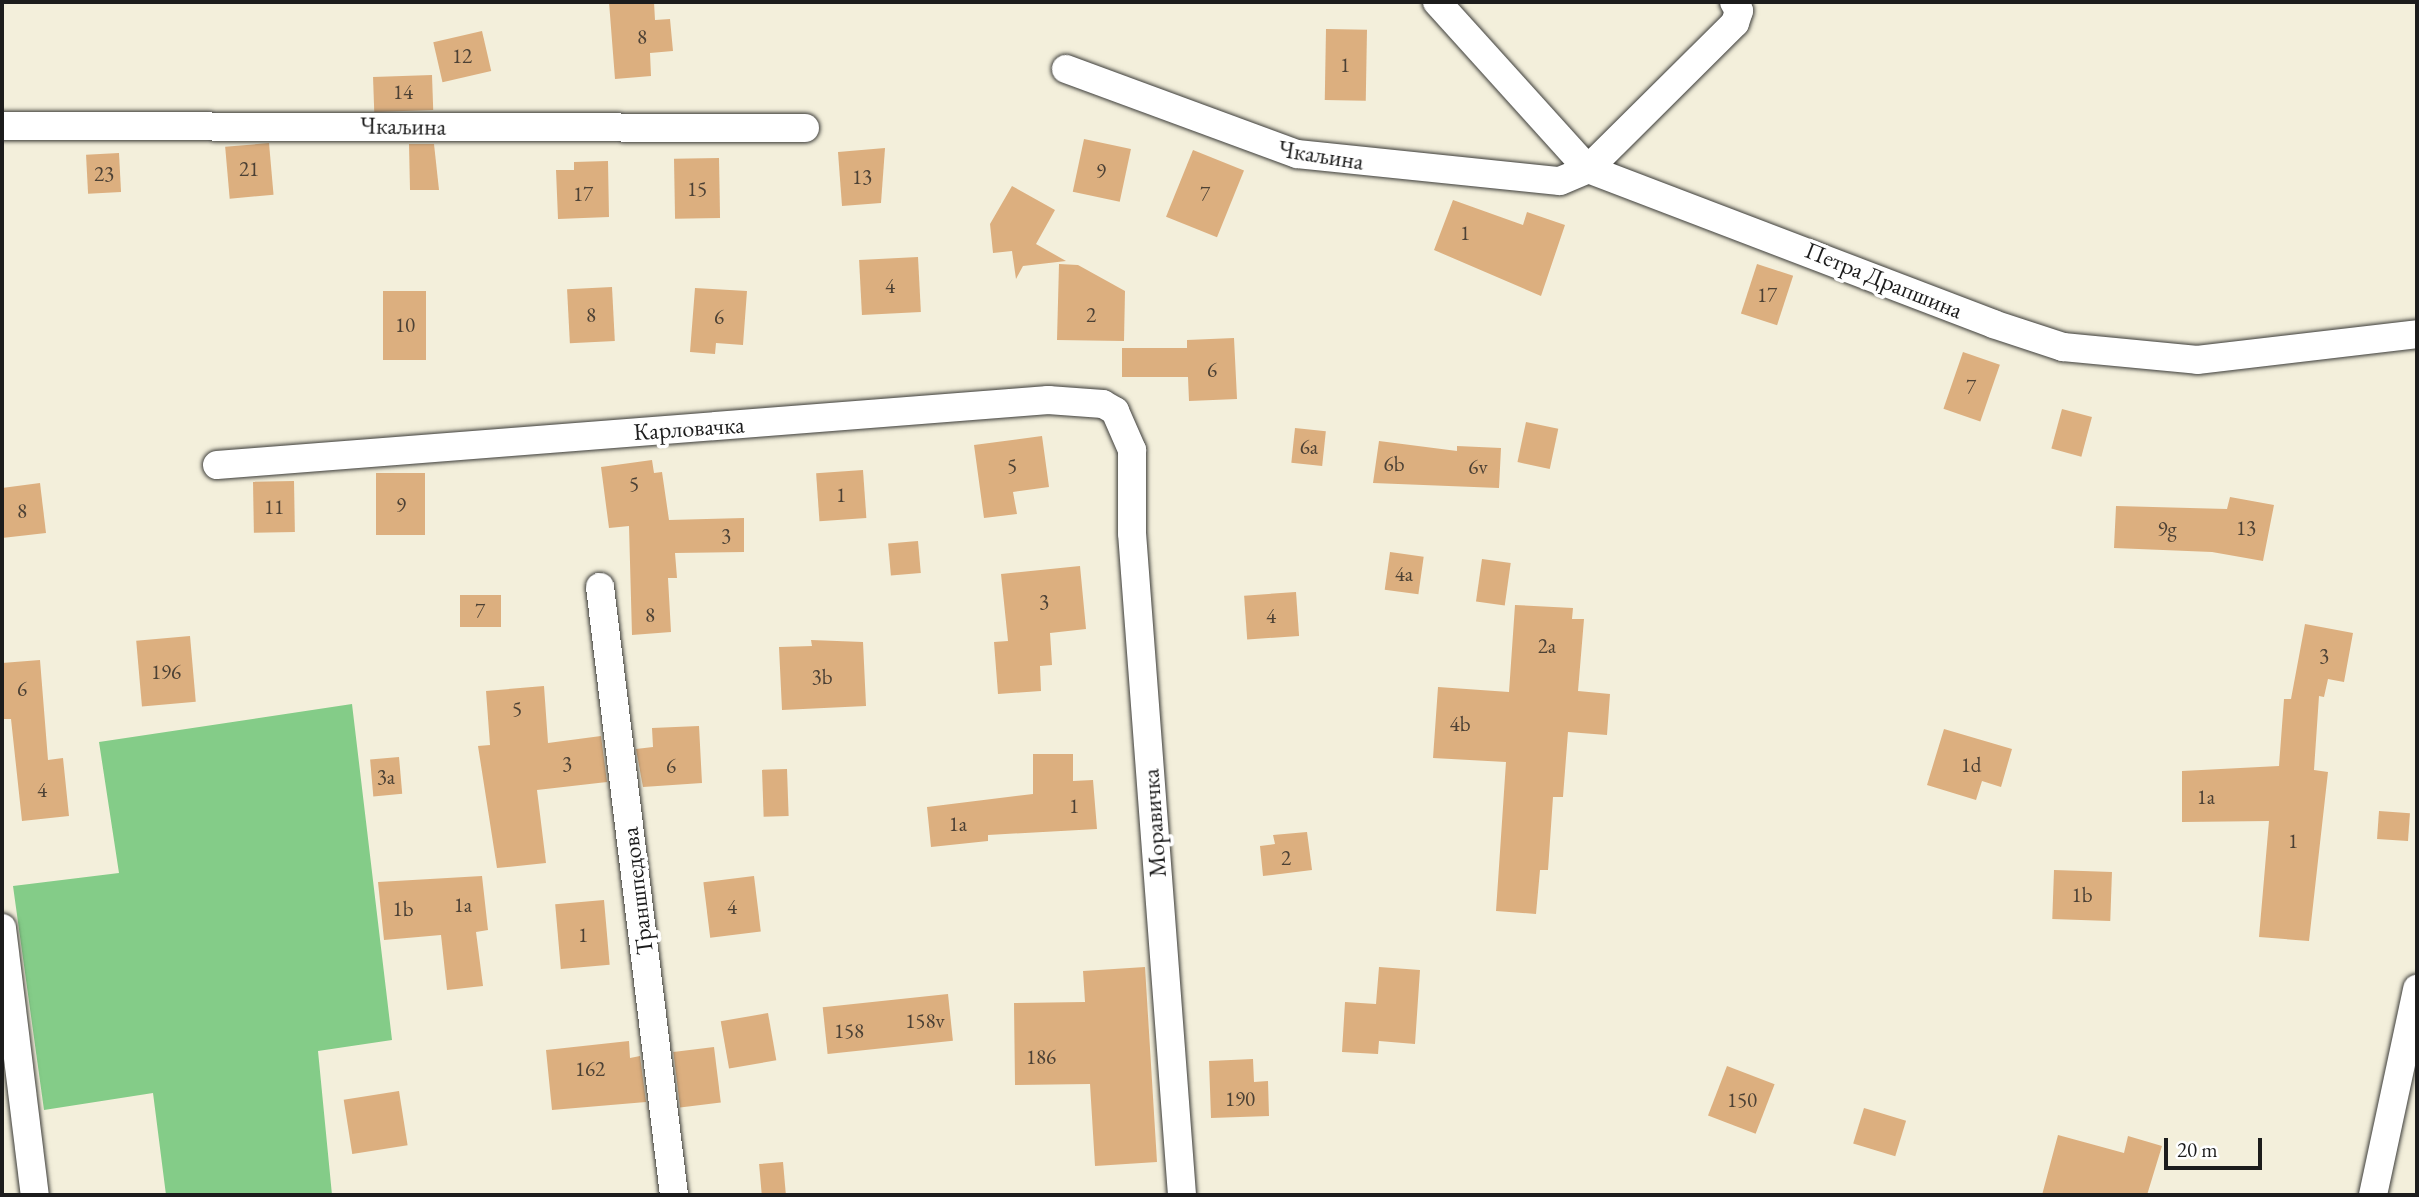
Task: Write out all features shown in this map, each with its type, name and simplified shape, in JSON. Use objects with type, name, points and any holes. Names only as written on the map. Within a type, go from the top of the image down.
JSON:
[{"type":"street","points":[[1437,2],[1588,169],[1735,23],[1739,11],[1734,2]]},
{"type":"street","name":"Чкаљина","points":[[1066,69],[1297,154],[1532,181],[1560,181],[1588,169]]},
{"type":"street","name":"Чкаљина","points":[[2,126],[804,128]]},
{"type":"street","name":"Петра Драпшина","points":[[1588,169],[2063,347],[2197,360],[2417,334]]},
{"type":"street","name":"Карловачка","points":[[217,465],[1048,400],[1090,402],[1115,411],[1132,450]]},
{"type":"street","name":"Моравичка","points":[[1132,450],[1132,533],[1182,1195]]},
{"type":"street","name":"Траншпедова","points":[[600,587],[674,1195]]},
{"type":"street","points":[[2,928],[35,1195]]},
{"type":"street","points":[[2373,1195],[2417,989]]},
{"type":"green space","points":[[352,704],[392,1040],[318,1051],[332,1195],[166,1195],[153,1093],[44,1110],[13,886],[119,873],[99,742]]},
{"type":"building","points":[[609,2],[654,2],[655,20],[670,19],[673,51],[650,53],[651,76],[615,79]]},
{"type":"building","points":[[1326,29],[1367,30],[1366,101],[1325,100]]},
{"type":"building","points":[[482,31],[491,71],[443,82],[433,42]]},
{"type":"building","points":[[432,75],[433,110],[374,112],[373,77]]},
{"type":"building","points":[[1084,139],[1131,149],[1120,202],[1073,192]]},
{"type":"building","points":[[269,143],[274,195],[230,199],[225,147]]},
{"type":"building","points":[[409,144],[434,144],[439,190],[410,190]]},
{"type":"building","points":[[885,148],[881,203],[842,206],[838,152]]},
{"type":"building","points":[[1193,150],[1244,171],[1217,237],[1166,217]]},
{"type":"building","points":[[119,153],[121,192],[88,194],[86,155]]},
{"type":"building","points":[[719,158],[720,218],[675,219],[674,159]]},
{"type":"building","points":[[608,161],[609,217],[558,219],[556,170],[574,170],[574,162]]},
{"type":"building","points":[[1012,186],[1055,210],[1036,244],[1066,261],[1023,266],[1016,279],[1012,251],[993,253],[990,224]]},
{"type":"building","points":[[1453,200],[1523,225],[1527,212],[1565,225],[1541,296],[1434,250]]},
{"type":"building","points":[[918,257],[921,312],[862,315],[859,260]]},
{"type":"building","points":[[1059,264],[1078,265],[1125,291],[1124,341],[1057,340]]},
{"type":"building","points":[[1757,264],[1793,276],[1777,325],[1741,313]]},
{"type":"building","points":[[612,287],[615,341],[570,343],[567,289]]},
{"type":"building","points":[[695,288],[747,291],[743,345],[716,343],[715,354],[690,352]]},
{"type":"building","points":[[383,291],[426,291],[426,360],[383,360]]},
{"type":"building","points":[[1234,338],[1237,399],[1189,401],[1188,377],[1122,377],[1122,348],[1187,348],[1187,340]]},
{"type":"building","points":[[1963,352],[2000,365],[1980,421],[1943,409]]},
{"type":"building","points":[[2062,409],[2092,417],[2081,457],[2051,449]]},
{"type":"building","points":[[1526,422],[1558,429],[1550,469],[1517,462]]},
{"type":"building","points":[[1295,428],[1326,431],[1322,466],[1291,463]]},
{"type":"building","points":[[1042,436],[1049,487],[1013,492],[1017,514],[984,518],[974,445]]},
{"type":"building","points":[[1379,441],[1457,451],[1457,446],[1501,448],[1499,488],[1373,483]]},
{"type":"building","points":[[652,460],[654,473],[662,472],[669,520],[744,518],[744,552],[675,553],[677,578],[668,578],[671,632],[632,635],[629,526],[609,528],[601,467]]},
{"type":"building","points":[[863,470],[866,518],[819,521],[816,473]]},
{"type":"building","points":[[376,473],[425,473],[425,535],[376,535]]},
{"type":"building","points":[[294,481],[295,532],[254,533],[253,482]]},
{"type":"building","points":[[40,483],[46,533],[2,538],[2,488]]},
{"type":"building","points":[[2230,497],[2274,505],[2263,561],[2212,552],[2114,548],[2116,506],[2227,509]]},
{"type":"building","points":[[918,541],[921,573],[891,575],[888,544]]},
{"type":"building","points":[[1390,552],[1424,557],[1418,594],[1385,590]]},
{"type":"building","points":[[1482,559],[1511,563],[1505,606],[1476,602]]},
{"type":"building","points":[[1080,566],[1086,629],[1050,633],[1052,665],[1040,666],[1041,691],[998,694],[994,642],[1008,641],[1001,574]]},
{"type":"building","points":[[1296,592],[1299,636],[1247,640],[1244,596]]},
{"type":"building","points":[[460,595],[501,595],[501,627],[460,627]]},
{"type":"building","points":[[1515,605],[1573,608],[1572,619],[1584,619],[1578,691],[1610,694],[1607,735],[1568,732],[1563,797],[1553,797],[1548,870],[1540,870],[1536,914],[1496,911],[1506,762],[1433,758],[1438,687],[1509,692]]},
{"type":"building","points":[[2305,624],[2353,633],[2344,682],[2328,679],[2324,697],[2319,696],[2314,770],[2328,772],[2309,941],[2259,937],[2269,821],[2182,822],[2182,771],[2279,766],[2284,699],[2291,699]]},
{"type":"building","points":[[190,636],[196,702],[142,706],[136,641]]},
{"type":"building","points":[[811,640],[863,642],[866,706],[782,710],[779,647],[812,646]]},
{"type":"building","points":[[40,660],[48,760],[63,758],[69,816],[22,821],[11,719],[2,719],[2,663]]},
{"type":"building","points":[[544,686],[548,743],[601,736],[607,782],[537,790],[546,863],[497,868],[478,746],[490,745],[486,691]]},
{"type":"building","points":[[699,726],[702,783],[643,787],[636,749],[653,747],[652,728]]},
{"type":"building","points":[[1944,729],[2012,749],[2001,787],[1982,781],[1976,800],[1927,785]]},
{"type":"building","points":[[1033,754],[1073,754],[1073,781],[1093,780],[1097,829],[988,835],[988,841],[931,847],[927,807],[1033,794]]},
{"type":"building","points":[[399,757],[402,794],[373,796],[370,760]]},
{"type":"building","points":[[787,769],[789,816],[764,817],[762,770]]},
{"type":"building","points":[[2379,811],[2410,813],[2408,841],[2377,839]]},
{"type":"building","points":[[1307,832],[1312,870],[1263,876],[1260,846],[1275,844],[1273,835]]},
{"type":"building","points":[[2054,870],[2112,872],[2110,921],[2052,919]]},
{"type":"building","points":[[482,876],[488,930],[476,932],[483,986],[447,990],[441,935],[384,940],[378,882]]},
{"type":"building","points":[[754,876],[761,932],[710,938],[703,882]]},
{"type":"building","points":[[604,900],[610,965],[561,969],[555,904]]},
{"type":"building","points":[[1145,967],[1157,1162],[1095,1166],[1090,1084],[1015,1085],[1014,1003],[1085,1002],[1083,971]]},
{"type":"building","points":[[1379,967],[1420,970],[1415,1044],[1379,1041],[1378,1054],[1342,1052],[1345,1002],[1376,1004]]},
{"type":"building","points":[[948,994],[953,1041],[828,1054],[823,1007]]},
{"type":"building","points":[[768,1013],[776,1060],[729,1069],[721,1021]]},
{"type":"building","points":[[629,1041],[630,1058],[640,1056],[646,1102],[552,1110],[546,1050]]},
{"type":"building","points":[[714,1047],[721,1103],[680,1108],[673,1052]]},
{"type":"building","points":[[1253,1059],[1254,1082],[1268,1081],[1269,1116],[1211,1118],[1209,1061]]},
{"type":"building","points":[[1727,1066],[1775,1084],[1756,1134],[1708,1115]]},
{"type":"building","points":[[399,1091],[408,1145],[352,1154],[344,1100]]},
{"type":"building","points":[[1864,1108],[1906,1121],[1895,1156],[1853,1143]]},
{"type":"building","points":[[2058,1135],[2124,1153],[2128,1136],[2162,1146],[2147,1195],[2042,1195]]},
{"type":"building","points":[[783,1162],[786,1195],[762,1195],[759,1164]]}]
